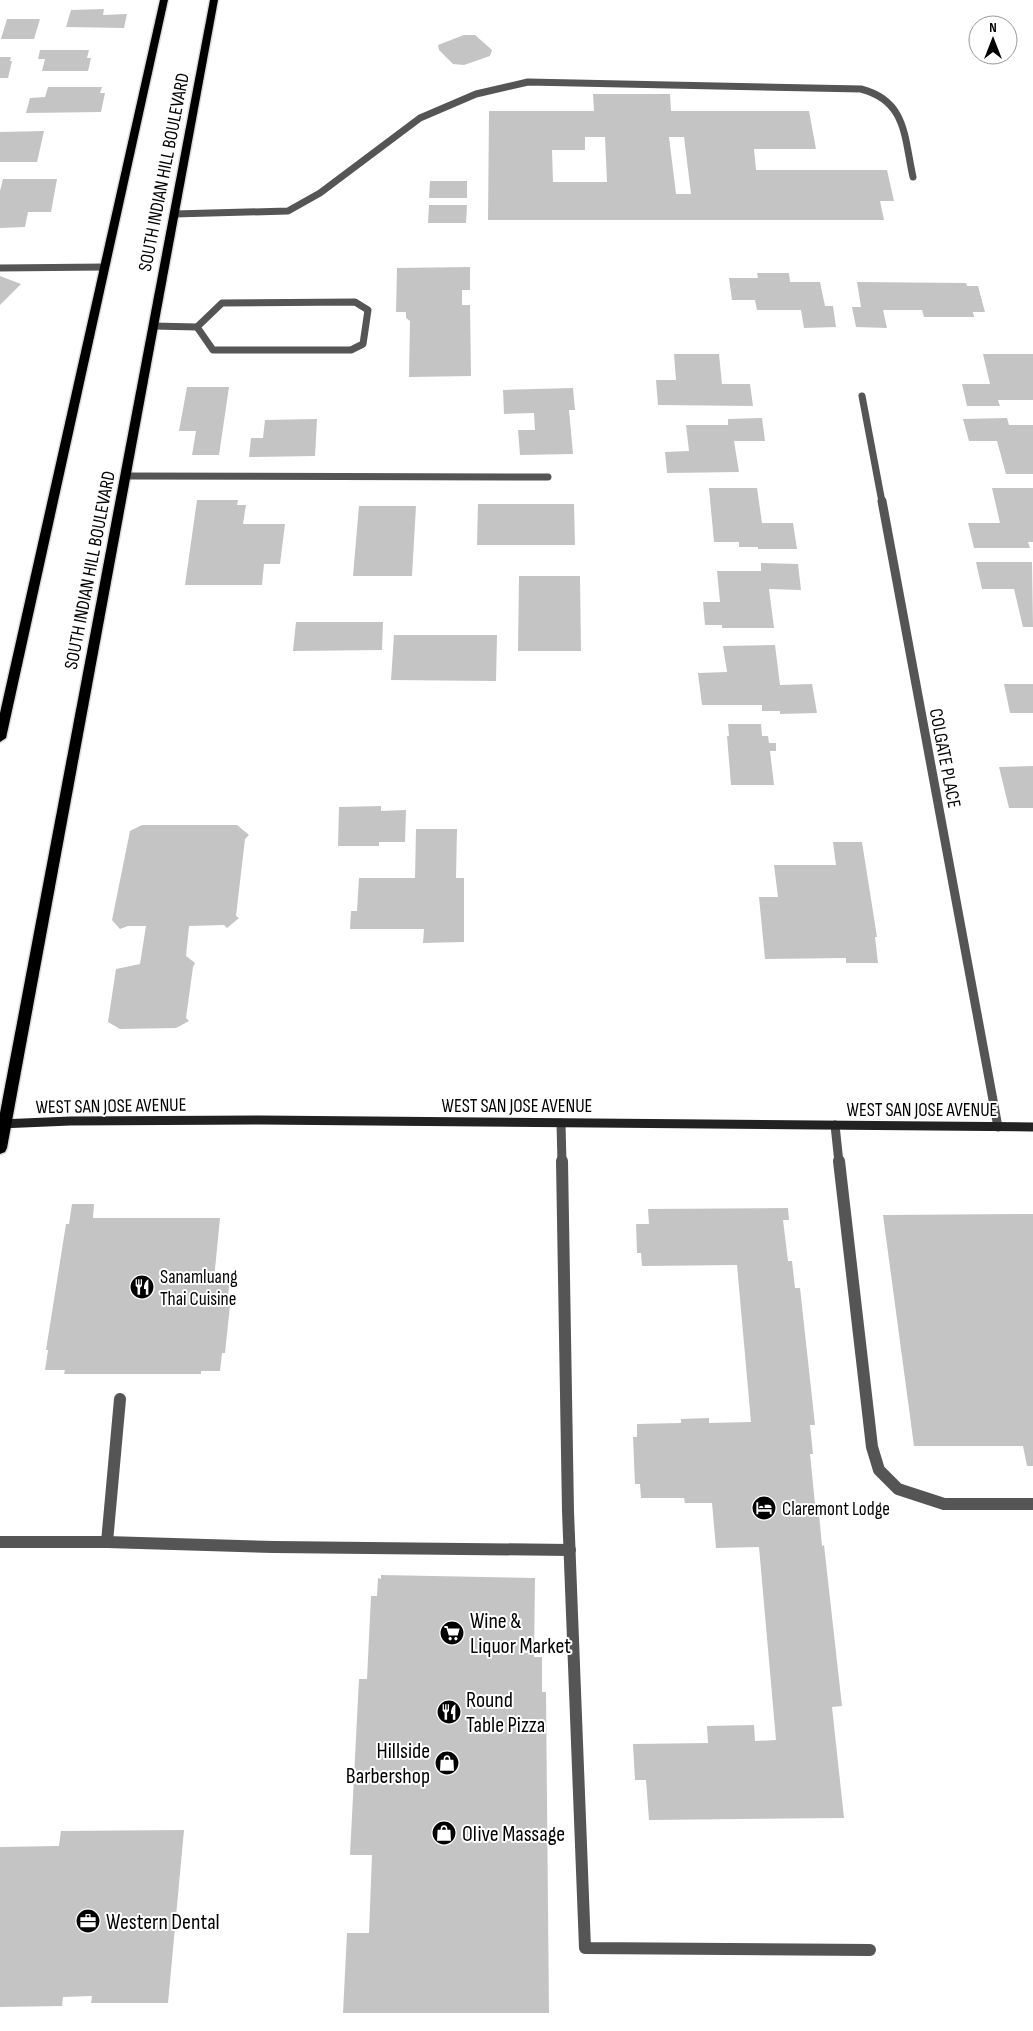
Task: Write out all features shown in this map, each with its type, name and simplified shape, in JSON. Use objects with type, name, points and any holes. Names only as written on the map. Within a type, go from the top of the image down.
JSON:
[{"type":"main road","name":"SOUTH INDIAN HILL BOULEVARD","points":[[0,738],[164,0]]},
{"type":"main road","name":"SOUTH INDIAN HILL BOULEVARD","points":[[0,1148],[2,1124],[214,0]]},
{"type":"street","points":[[174,214],[288,211],[320,193],[420,118],[476,94],[528,82],[861,89],[885,98],[893,105],[898,114],[913,177]]},
{"type":"street","points":[[0,268],[106,267]]},
{"type":"street","points":[[154,326],[196,327],[222,303],[355,302],[368,310],[363,344],[351,350],[213,350],[196,327]]},
{"type":"street","name":"COLGATE PLACE","points":[[862,396],[998,1127]]},
{"type":"street","points":[[125,476],[548,477]]},
{"type":"street","name":"WEST SAN JOSE AVENUE","points":[[2,1124],[70,1121],[260,1120],[1033,1127]]},
{"type":"street","points":[[561,1123],[570,1550],[585,1948],[870,1950]]},
{"type":"street","points":[[835,1125],[872,1447],[879,1470],[898,1489],[944,1504],[1033,1504]]},
{"type":"street","points":[[106,1542],[120,1398]]},
{"type":"street","points":[[0,1542],[570,1550]]},
{"type":"building","points":[[104,9],[103,15],[127,14],[124,28],[66,27],[71,10]]},
{"type":"building","points":[[7,19],[40,19],[34,39],[1,39]]},
{"type":"building","points":[[464,35],[475,35],[492,50],[490,56],[464,65],[453,64],[439,50],[438,45]]},
{"type":"building","points":[[40,50],[89,50],[87,58],[91,58],[88,71],[42,71],[45,59],[38,59]]},
{"type":"building","points":[[0,57],[11,57],[10,61],[12,61],[8,78],[0,78]]},
{"type":"building","points":[[48,87],[102,87],[100,93],[105,93],[101,112],[26,113],[30,98],[45,97]]},
{"type":"building","points":[[593,94],[670,94],[671,111],[809,111],[816,149],[754,149],[756,170],[887,170],[894,201],[880,201],[884,220],[488,220],[489,111],[594,111]],"holes":[[[585,137],[605,137],[607,182],[553,182],[552,150],[585,150]],[[669,137],[684,137],[691,194],[676,194]]]},
{"type":"building","points":[[44,131],[37,162],[0,162],[0,132]]},
{"type":"building","points":[[3,179],[57,179],[51,212],[28,212],[25,227],[0,228],[0,191]]},
{"type":"building","points":[[430,181],[467,181],[467,198],[429,198]]},
{"type":"building","points":[[429,205],[467,205],[466,223],[428,223]]},
{"type":"building","points":[[470,267],[470,290],[462,290],[462,305],[470,305],[471,376],[409,377],[410,321],[406,318],[406,312],[396,312],[397,268]]},
{"type":"building","points":[[757,273],[789,273],[790,282],[820,282],[825,306],[833,306],[836,327],[804,328],[801,310],[757,310],[755,300],[732,300],[729,278],[758,278]]},
{"type":"building","points":[[0,276],[21,284],[0,305]]},
{"type":"building","points":[[857,282],[966,283],[967,286],[978,286],[985,312],[973,312],[974,317],[924,317],[922,310],[883,310],[887,328],[856,327],[852,307],[861,307]]},
{"type":"building","points":[[674,354],[719,354],[722,384],[750,384],[753,406],[658,405],[656,380],[676,380]]},
{"type":"building","points":[[983,354],[1033,354],[1033,400],[998,400],[1000,406],[967,406],[962,384],[990,384]]},
{"type":"building","points":[[187,387],[229,387],[219,455],[192,455],[196,431],[179,431]]},
{"type":"building","points":[[573,388],[575,410],[569,410],[573,454],[520,455],[518,430],[535,430],[534,413],[504,414],[503,390]]},
{"type":"building","points":[[762,418],[765,441],[734,441],[739,472],[667,473],[665,452],[689,451],[686,425],[728,425],[728,419]]},
{"type":"building","points":[[1007,418],[1009,425],[1033,425],[1033,474],[1006,474],[997,441],[969,441],[963,419]]},
{"type":"building","points":[[317,419],[315,456],[249,457],[251,438],[263,438],[265,420]]},
{"type":"building","points":[[709,488],[757,488],[762,523],[793,523],[797,549],[758,549],[758,547],[739,547],[739,542],[714,542]]},
{"type":"building","points":[[992,488],[1033,488],[1033,542],[1028,542],[1030,548],[974,548],[968,523],[1000,523]]},
{"type":"building","points":[[197,500],[238,500],[237,505],[246,505],[243,524],[285,524],[280,564],[264,564],[262,585],[185,585]]},
{"type":"building","points":[[478,504],[574,504],[575,545],[477,545]]},
{"type":"building","points":[[359,506],[416,506],[412,576],[353,576]]},
{"type":"building","points":[[976,562],[1032,562],[1033,627],[1023,627],[1014,589],[982,589]]},
{"type":"building","points":[[761,563],[798,564],[801,590],[769,589],[774,628],[722,628],[722,625],[705,625],[703,602],[720,602],[717,571],[761,571]]},
{"type":"building","points":[[519,576],[580,576],[581,651],[518,651]]},
{"type":"building","points":[[296,622],[383,622],[382,650],[293,651]]},
{"type":"building","points":[[394,635],[497,635],[496,681],[391,680]]},
{"type":"building","points":[[775,645],[780,685],[812,684],[817,713],[780,714],[780,711],[762,711],[762,705],[702,705],[698,673],[727,672],[723,646]]},
{"type":"building","points":[[1004,684],[1033,684],[1033,713],[1010,713]]},
{"type":"building","points":[[728,724],[761,724],[762,736],[768,736],[769,743],[776,743],[776,751],[770,751],[774,785],[731,785],[727,736],[729,736]]},
{"type":"building","points":[[1033,766],[1033,808],[1009,808],[999,767]]},
{"type":"building","points":[[381,806],[381,811],[406,810],[405,842],[379,842],[379,846],[338,846],[339,807]]},
{"type":"building","points":[[142,825],[237,825],[249,835],[245,839],[236,916],[239,918],[227,928],[224,925],[189,926],[186,956],[195,963],[186,1018],[189,1021],[176,1028],[120,1029],[108,1022],[116,969],[140,964],[146,926],[128,926],[120,929],[112,920],[130,831]]},
{"type":"building","points":[[416,829],[457,829],[456,878],[464,878],[464,942],[423,943],[424,929],[350,929],[351,911],[357,911],[359,878],[415,878]]},
{"type":"building","points":[[833,842],[862,842],[877,937],[875,937],[878,963],[846,963],[846,958],[765,959],[759,897],[778,897],[774,865],[836,865]]},
{"type":"building","name":"Sanamluang Thai Cuisine","points":[[72,1204],[94,1204],[93,1218],[220,1218],[214,1279],[230,1279],[228,1296],[231,1296],[225,1353],[222,1353],[220,1371],[201,1371],[201,1374],[64,1374],[65,1370],[45,1370],[48,1350],[46,1350],[66,1224],[69,1224]]},
{"type":"building","name":"Claremont Lodge","points":[[788,1208],[789,1220],[783,1220],[788,1261],[792,1261],[795,1288],[800,1288],[815,1425],[810,1425],[813,1454],[810,1454],[816,1514],[819,1514],[822,1546],[824,1545],[842,1706],[832,1707],[844,1818],[649,1820],[646,1780],[635,1780],[633,1744],[708,1743],[707,1726],[754,1725],[755,1741],[776,1740],[759,1547],[716,1548],[712,1503],[685,1503],[684,1498],[641,1498],[640,1484],[635,1484],[633,1437],[637,1437],[637,1424],[681,1423],[681,1419],[709,1418],[709,1423],[751,1422],[737,1265],[642,1266],[641,1253],[637,1253],[636,1224],[649,1224],[648,1209]]},
{"type":"building","points":[[1033,1214],[1033,1466],[1027,1466],[1023,1446],[914,1446],[883,1215]]},
{"type":"building","points":[[381,1575],[535,1578],[534,1657],[542,1657],[542,1692],[546,1692],[549,2013],[343,2013],[347,1933],[369,1933],[372,1855],[350,1855],[359,1679],[367,1679],[371,1596],[377,1596],[378,1578],[381,1579]]},
{"type":"building","name":"Western Dental","points":[[184,1830],[168,2003],[91,2003],[92,1996],[63,1997],[62,2006],[0,2007],[0,1847],[59,1846],[61,1831]]},
{"type":"place","name":"Sanamluang Thai Cuisine","points":[[142,1287]]},
{"type":"place","name":"Claremont Lodge","points":[[764,1508]]},
{"type":"place","name":"Wine & Liquor Market","points":[[452,1633]]},
{"type":"place","name":"Round Table Pizza","points":[[449,1712]]},
{"type":"place","name":"Hillside Barbershop","points":[[447,1763]]},
{"type":"place","name":"Olive Massage","points":[[444,1833]]},
{"type":"place","name":"Western Dental","points":[[88,1921]]}]
